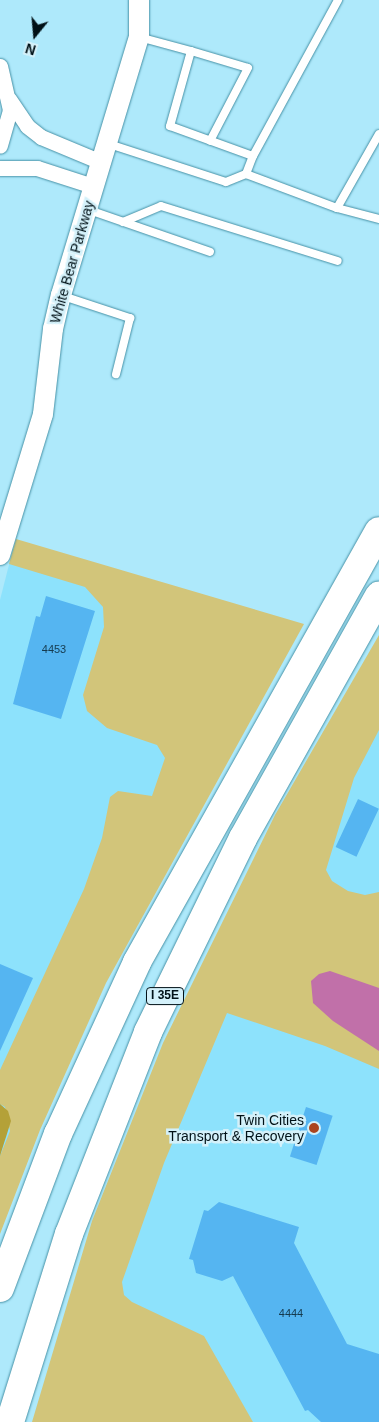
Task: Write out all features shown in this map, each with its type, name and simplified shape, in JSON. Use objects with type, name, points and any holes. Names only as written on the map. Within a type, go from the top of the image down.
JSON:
[{"type":"highway","name":"I 35E","points":[[1,1285],[67,1112],[137,962],[379,531]]},
{"type":"highway","name":"I 35E","points":[[10,1422],[48,1293],[101,1147],[180,962],[254,817],[379,596]]},
{"type":"highway","points":[[22,1422],[48,1293]]},
{"type":"street","name":"White Bear Parkway","points":[[1,549],[44,414],[53,329],[61,295],[139,37],[139,0]]},
{"type":"street","points":[[0,66],[9,99],[9,118],[0,146]]},
{"type":"street","points":[[9,99],[27,126],[41,137],[104,152]]},
{"type":"street","points":[[0,168],[37,168],[93,186]]},
{"type":"lane","points":[[246,174],[253,156],[338,0]]},
{"type":"lane","points":[[139,37],[248,68],[210,141]]},
{"type":"lane","points":[[191,52],[170,126],[253,156]]},
{"type":"lane","points":[[337,208],[379,134]]},
{"type":"lane","points":[[104,152],[226,182],[246,174],[337,208],[379,219]]},
{"type":"lane","points":[[123,222],[161,206],[338,261]]},
{"type":"lane","points":[[87,209],[210,252]]},
{"type":"lane","points":[[61,295],[130,318],[116,374]]},
{"type":"shaded area","points":[[16,539],[304,624],[106,983],[40,1130],[0,1234],[0,1156],[10,1131],[5,1107],[0,1104],[0,1070],[84,889],[102,838],[110,797],[118,791],[152,796],[165,758],[157,745],[107,728],[87,711],[83,695],[104,627],[103,607],[85,587],[9,564]]},
{"type":"shaded area","points":[[13,549],[280,631],[0,1174],[0,600]]},
{"type":"shaded area","points":[[379,635],[379,730],[354,778],[326,870],[332,881],[348,891],[365,895],[379,892],[379,1069],[325,1046],[227,1013],[164,1163],[122,1282],[124,1295],[132,1302],[204,1336],[253,1422],[32,1422],[92,1221],[163,1043],[275,815]]},
{"type":"shaded area","points":[[379,685],[379,1422],[64,1422],[122,1216]]},
{"type":"shaded area","points":[[330,971],[379,988],[379,1051],[333,1021],[313,1003],[311,981],[319,974]]},
{"type":"shaded area","points":[[0,1104],[8,1111],[11,1121],[0,1156]]},
{"type":"building","points":[[46,596],[95,611],[61,719],[13,704],[36,616],[40,617]]},
{"type":"building","points":[[358,799],[379,809],[356,857],[336,847]]},
{"type":"building","points":[[0,964],[33,978],[0,1051]]},
{"type":"building","name":"Twin Cities Transport & Recovery","points":[[306,1107],[333,1116],[317,1165],[290,1156]]},
{"type":"building","points":[[219,1202],[299,1227],[294,1243],[347,1344],[379,1354],[379,1422],[321,1422],[308,1410],[305,1411],[233,1276],[222,1281],[196,1273],[193,1260],[189,1259],[204,1210],[208,1211]]},
{"type":"place","name":"Twin Cities Transport & Recovery","points":[[314,1128]]}]
